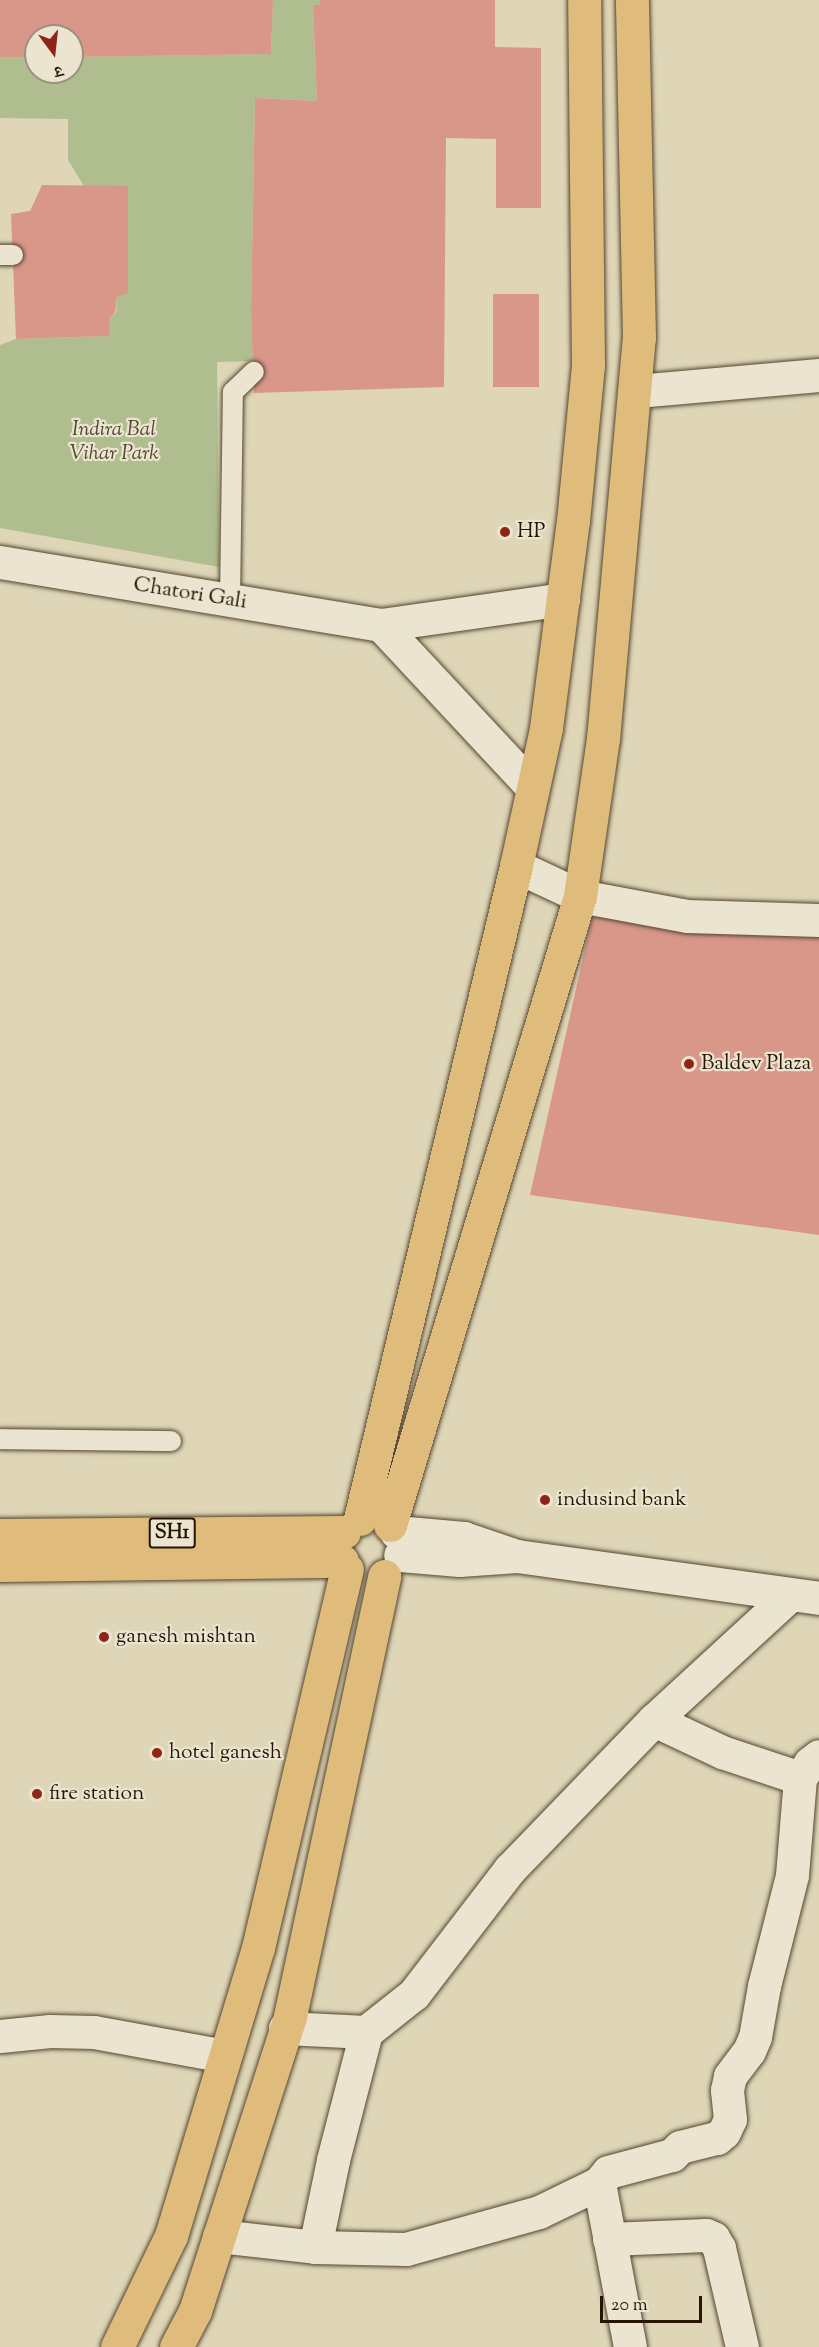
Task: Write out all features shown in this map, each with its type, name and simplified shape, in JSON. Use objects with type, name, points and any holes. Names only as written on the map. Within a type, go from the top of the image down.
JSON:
[{"type":"main road","points":[[176,2347],[195,2311],[285,2028],[370,1546],[546,728],[563,599],[588,366],[584,0]]},
{"type":"main road","points":[[117,2347],[171,2236],[258,1948],[370,1546],[580,896],[603,739],[636,391],[639,338],[632,0]]},
{"type":"main road","name":"SH1","points":[[0,1535],[370,1546]]},
{"type":"main road","name":"SH1","points":[[0,1565],[370,1546]]},
{"type":"street","points":[[636,391],[819,375]]},
{"type":"street","name":"Chatori Gali","points":[[0,562],[381,625],[563,599]]},
{"type":"street","points":[[381,625],[532,787]]},
{"type":"street","points":[[516,866],[580,896],[687,916],[819,920]]},
{"type":"street","points":[[370,1546],[459,1560],[517,1556],[804,1597]]},
{"type":"street","points":[[315,2247],[333,2160],[366,2032],[414,1994],[510,1869],[654,1720],[804,1597]]},
{"type":"street","points":[[219,2236],[315,2247],[406,2249],[538,2212],[599,2183],[608,2172],[672,2155],[680,2147],[717,2138],[724,2132],[730,2119],[727,2090],[730,2076],[749,2051],[755,2037],[792,1875],[810,1767],[722,1752],[654,1720]]},
{"type":"street","points":[[285,2028],[366,2032]]},
{"type":"street","points":[[0,2036],[50,2031],[94,2032],[225,2056]]},
{"type":"street","points":[[599,2183],[630,2347]]},
{"type":"street","points":[[609,2239],[706,2235],[713,2238],[719,2248],[742,2347]]},
{"type":"lane","points":[[230,600],[233,392],[254,372]]},
{"type":"lane","points":[[0,1439],[171,1441]]},
{"type":"green space","name":"Indira Bal Vihar Park","points":[[273,0],[320,0],[320,5],[313,6],[317,101],[255,98],[251,311],[253,361],[217,362],[219,567],[0,528],[0,345],[16,339],[109,336],[109,318],[116,313],[117,296],[128,292],[128,186],[84,186],[68,160],[68,119],[0,118],[0,57],[24,57],[24,84],[84,84],[84,57],[271,54]]},
{"type":"building","points":[[0,0],[273,0],[271,54],[84,57],[84,24],[24,24],[24,57],[0,57]]},
{"type":"building","points":[[320,0],[495,0],[495,47],[541,48],[541,208],[496,208],[496,139],[446,138],[444,387],[254,393],[251,311],[255,98],[317,101],[313,5],[320,5]]},
{"type":"building","points":[[42,185],[128,186],[128,293],[117,296],[115,313],[109,318],[109,336],[16,339],[11,214],[30,211]]},
{"type":"building","points":[[493,294],[539,294],[539,387],[493,387]]},
{"type":"building","name":"Baldev Plaza","points":[[592,917],[819,934],[819,1235],[530,1195]]},
{"type":"place","name":"HP","points":[[505,532]]},
{"type":"place","name":"Baldev Plaza","points":[[689,1064]]},
{"type":"place","name":"indusind bank","points":[[545,1500]]},
{"type":"place","name":"ganesh mishtan","points":[[104,1637]]},
{"type":"place","name":"hotel ganesh","points":[[157,1753]]},
{"type":"place","name":"fire station","points":[[37,1794]]}]
